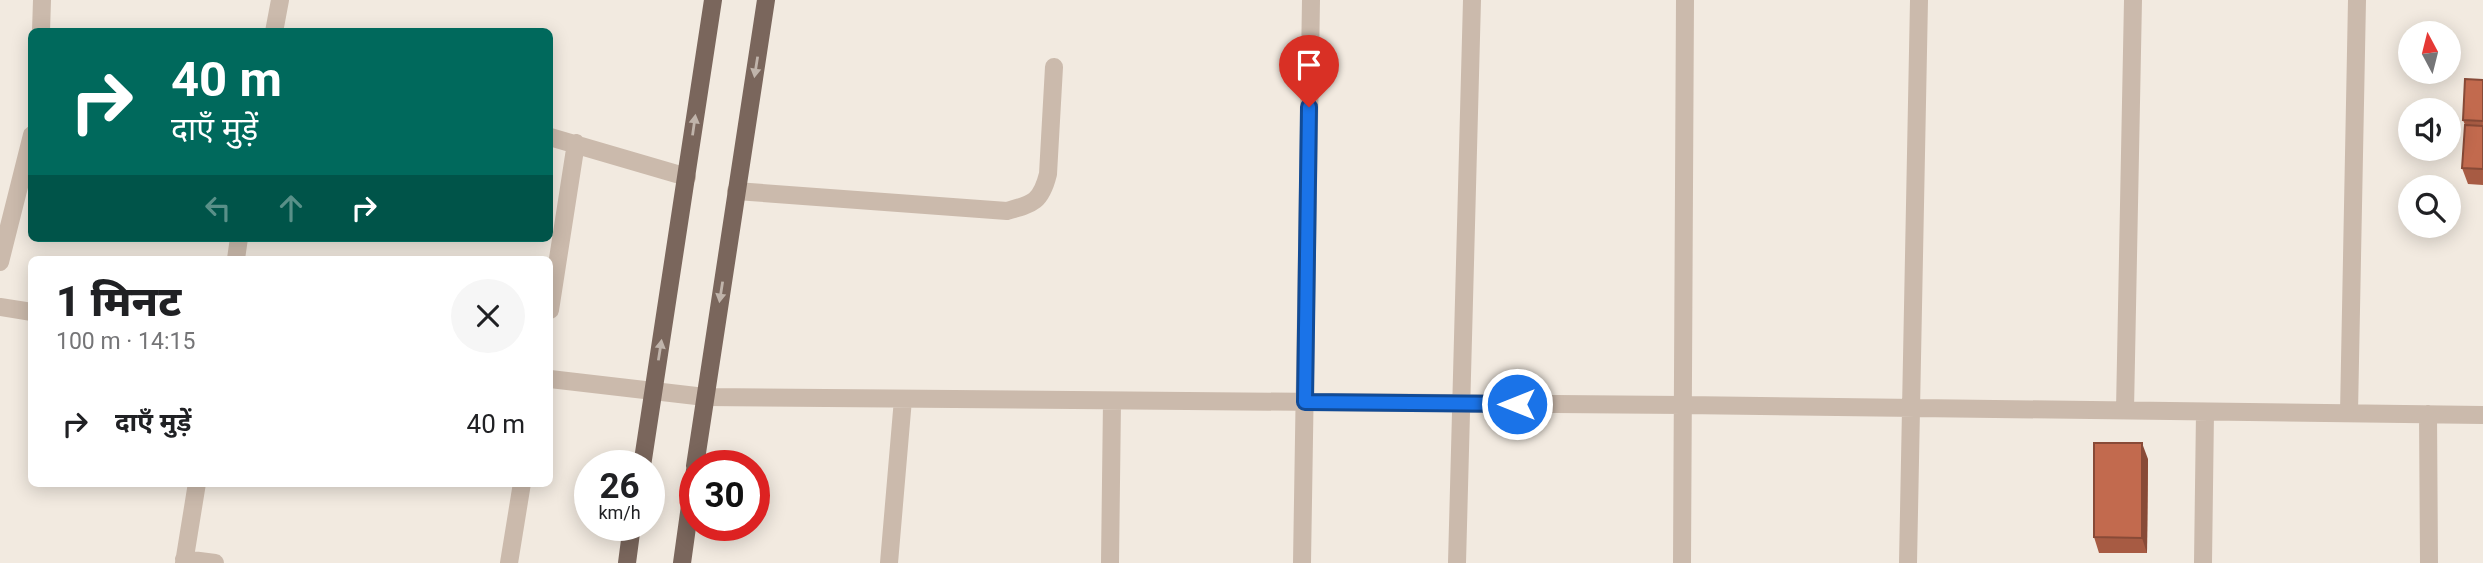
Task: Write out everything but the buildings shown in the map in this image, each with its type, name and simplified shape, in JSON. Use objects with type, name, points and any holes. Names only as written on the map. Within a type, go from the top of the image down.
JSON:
[{"type":"main road","points":[[644,450],[713,0]]},
{"type":"main road","points":[[698,450],[766,0]]},
{"type":"main road","points":[[627,563],[630,541]]},
{"type":"main road","points":[[682,563],[685,541]]},
{"type":"street","points":[[41,28],[42,0]]},
{"type":"street","points":[[275,28],[280,0]]},
{"type":"street","points":[[1303,563],[1311,0]]},
{"type":"street","points":[[1457,563],[1472,0]]},
{"type":"street","points":[[1682,563],[1685,0]]},
{"type":"street","points":[[1908,563],[1919,0]]},
{"type":"street","points":[[2124,410],[2133,0]]},
{"type":"street","points":[[2349,413],[2357,0]]},
{"type":"street","points":[[736,191],[1007,211],[1031,205],[1044,192],[1048,174],[1054,67]]},
{"type":"street","points":[[553,138],[687,177]]},
{"type":"street","points":[[553,291],[576,144]]},
{"type":"street","points":[[0,262],[28,151]]},
{"type":"street","points":[[0,307],[28,311]]},
{"type":"street","points":[[553,379],[705,397],[2483,415]]},
{"type":"street","points":[[888,563],[903,399]]},
{"type":"street","points":[[1110,563],[1112,401]]},
{"type":"street","points":[[2203,563],[2205,412]]},
{"type":"street","points":[[2428,414],[2429,563]]},
{"type":"street","points":[[196,487],[184,561],[215,563]]},
{"type":"street","points":[[509,563],[521,487]]},
{"type":"route","points":[[1309,107],[1305,402],[1517,404]]}]
